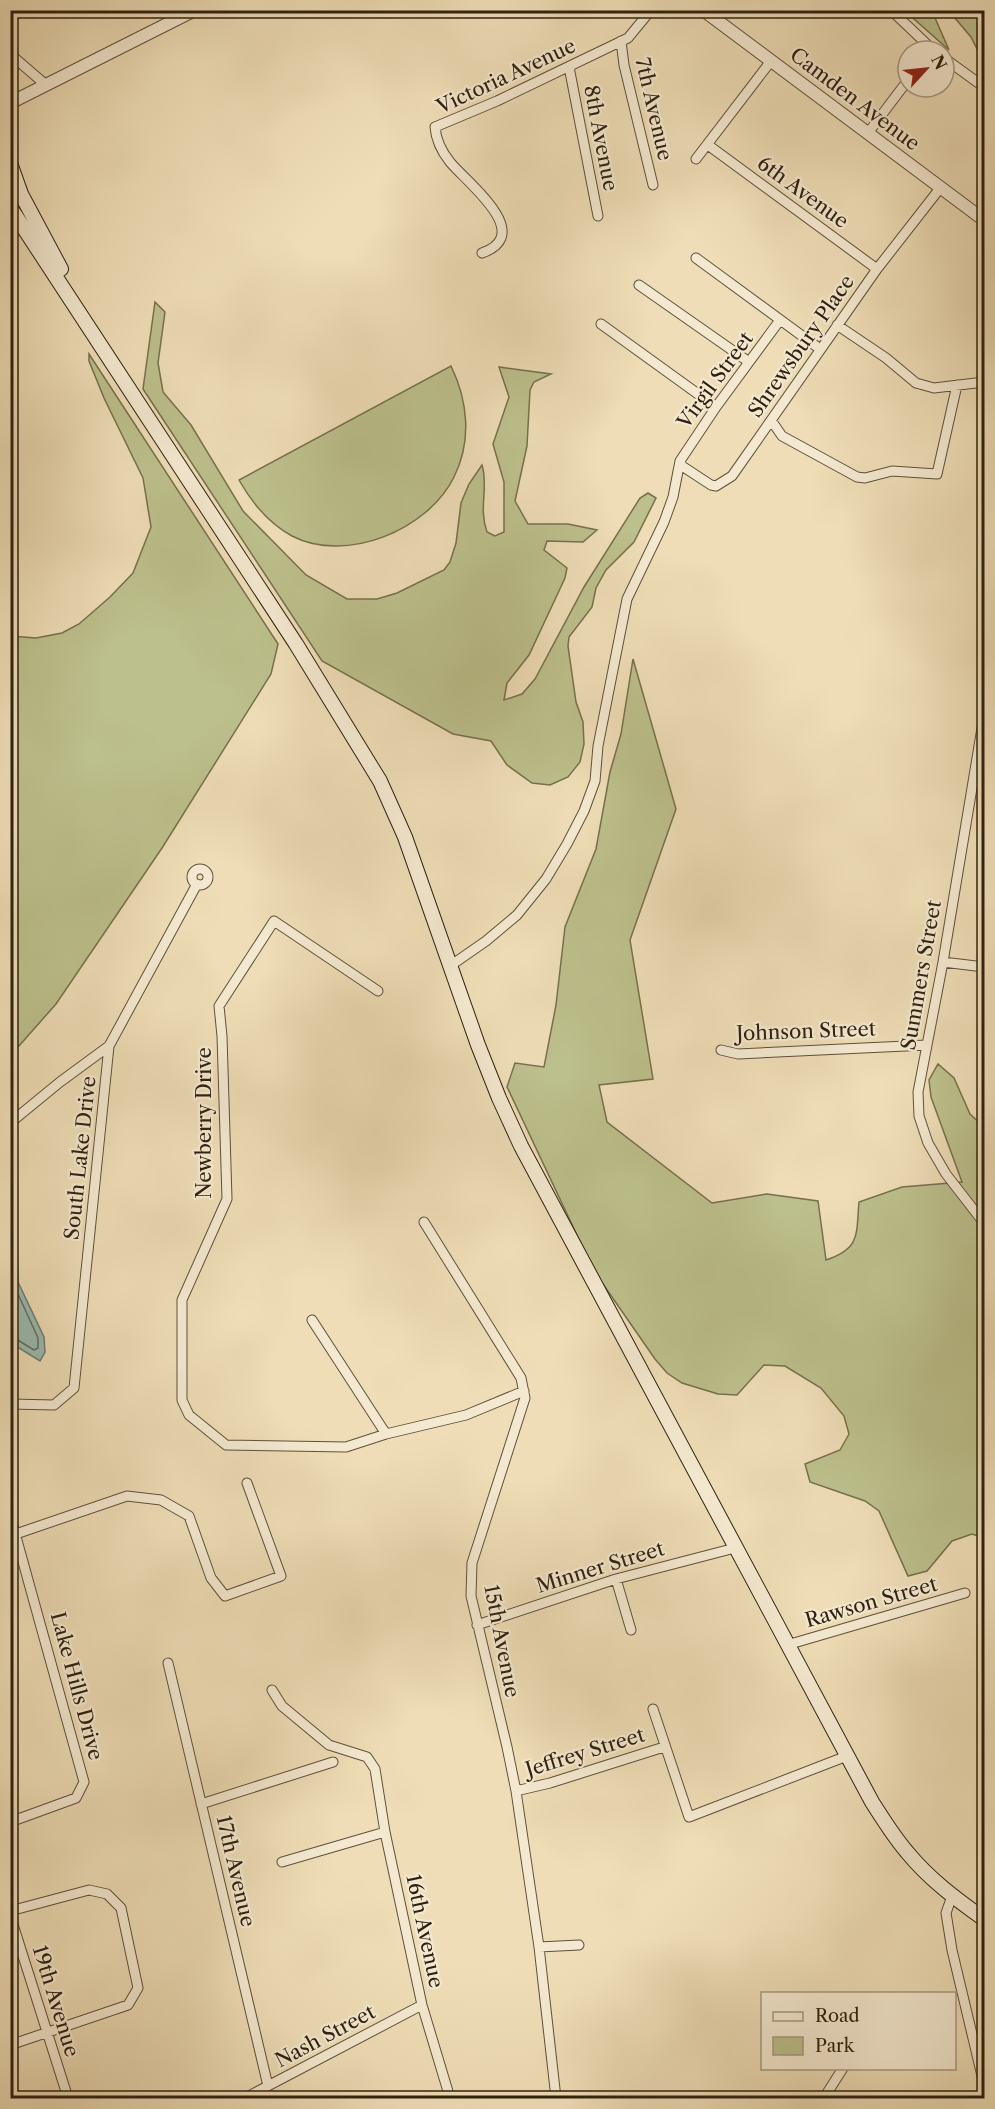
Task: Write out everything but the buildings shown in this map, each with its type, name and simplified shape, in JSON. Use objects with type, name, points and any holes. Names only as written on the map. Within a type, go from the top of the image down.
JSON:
[{"type":"main road","points":[[10,163],[21,194],[72,288],[78,310]]},
{"type":"main road","points":[[10,207],[296,644],[380,781],[405,837],[499,1098],[521,1146],[872,1802],[921,1869],[951,1896],[984,1919]]},
{"type":"main road","points":[[10,226],[78,310]]},
{"type":"street","points":[[10,103],[195,10]]},
{"type":"street","name":"Victoria Avenue","points":[[482,253],[496,246],[501,240],[502,226],[491,204],[448,159],[440,146],[435,128],[628,38],[651,10]]},
{"type":"street","name":"Camden Avenue","points":[[703,10],[984,220]]},
{"type":"street","points":[[891,10],[921,39]]},
{"type":"street","name":"7th Avenue","points":[[621,41],[624,65],[653,185]]},
{"type":"street","points":[[10,54],[46,86]]},
{"type":"street","points":[[696,159],[771,61]]},
{"type":"street","name":"8th Avenue","points":[[569,67],[598,216]]},
{"type":"street","points":[[956,67],[984,87]]},
{"type":"street","points":[[868,133],[896,96]]},
{"type":"street","name":"6th Avenue","points":[[708,145],[877,268]]},
{"type":"street","name":"Shrewsbury Place","points":[[680,461],[682,466],[711,485],[716,486],[732,477],[877,268],[941,187]]},
{"type":"street","points":[[696,258],[820,349]]},
{"type":"street","points":[[639,285],[749,362]]},
{"type":"street","name":"Virgil Street","points":[[680,461],[716,407],[780,320]]},
{"type":"street","points":[[601,324],[716,407]]},
{"type":"street","points":[[837,326],[886,358],[916,383],[933,388],[984,382]]},
{"type":"street","points":[[771,420],[782,436],[857,477],[865,478],[892,471],[938,474],[957,385]]},
{"type":"street","points":[[450,966],[486,941],[517,915],[546,879],[584,811],[595,782],[598,746],[627,599],[674,497],[680,461]]},
{"type":"street","name":"Summers Street","points":[[984,716],[943,962],[918,1092],[919,1116],[928,1143],[946,1174],[984,1223]]},
{"type":"street","name":"South Lake Drive","points":[[10,1404],[54,1405],[74,1388],[109,1046],[197,884]]},
{"type":"street","name":"Newberry Drive","points":[[378,991],[274,921],[219,1006],[227,1199],[182,1300],[182,1400],[189,1415],[226,1445],[346,1447],[386,1434],[466,1415],[524,1390]]},
{"type":"street","points":[[943,962],[984,967]]},
{"type":"street","name":"Johnson Street","points":[[721,1050],[738,1054],[927,1045]]},
{"type":"street","points":[[10,1123],[109,1046]]},
{"type":"street","points":[[424,1222],[521,1378],[524,1390]]},
{"type":"street","points":[[312,1320],[386,1434]]},
{"type":"street","name":"15th Avenue","points":[[524,1390],[525,1398],[472,1563],[471,1596],[516,1791],[539,1947],[556,2098]]},
{"type":"street","points":[[14,1535],[127,1496],[160,1500],[189,1515],[211,1578],[225,1596],[281,1576],[247,1483]]},
{"type":"street","name":"Lake Hills Drive","points":[[10,1515],[84,1782],[76,1798],[10,1821]]},
{"type":"street","name":"Minner Street","points":[[477,1625],[616,1579],[735,1548]]},
{"type":"street","points":[[616,1579],[631,1630]]},
{"type":"street","name":"Rawson Street","points":[[787,1645],[965,1593]]},
{"type":"street","name":"17th Avenue","points":[[168,1663],[268,2086]]},
{"type":"street","name":"16th Avenue","points":[[272,1690],[282,1706],[329,1745],[367,1757],[375,1769],[385,1832],[422,2005],[450,2098]]},
{"type":"street","points":[[653,1709],[689,1817],[847,1756]]},
{"type":"street","name":"Jeffrey Street","points":[[516,1791],[550,1783],[664,1747]]},
{"type":"street","points":[[201,1804],[333,1762]]},
{"type":"street","points":[[282,1862],[385,1832]]},
{"type":"street","points":[[10,1913],[89,1890],[107,1894],[121,1908],[138,1988],[128,2005],[10,2045]]},
{"type":"street","points":[[951,1896],[946,1914],[951,1950],[982,2076]]},
{"type":"street","name":"19th Avenue","points":[[10,1913],[68,2098]]},
{"type":"street","points":[[539,1947],[579,1945]]},
{"type":"street","name":"Nash Street","points":[[245,2098],[422,2005]]},
{"type":"street","points":[[824,2098],[842,2070]]},
{"type":"green space","points":[[905,11],[932,11],[944,39],[937,39]]},
{"type":"green space","points":[[949,11],[984,11],[984,83],[980,55],[971,37]]},
{"type":"green space","points":[[155,302],[165,312],[158,363],[163,392],[191,425],[243,511],[306,575],[347,599],[377,599],[397,593],[444,570],[450,562],[456,543],[461,503],[469,484],[482,465],[484,523],[487,532],[495,536],[504,532],[504,482],[493,444],[509,397],[499,367],[551,374],[534,382],[530,390],[527,446],[515,501],[528,524],[568,524],[597,530],[583,542],[547,541],[544,550],[567,568],[565,578],[529,655],[507,683],[504,700],[522,694],[535,679],[584,587],[640,498],[648,493],[656,498],[634,542],[606,570],[596,588],[592,607],[569,637],[568,646],[576,702],[583,722],[584,744],[580,762],[568,777],[550,785],[532,783],[507,765],[491,741],[453,734],[322,661],[143,389]]},
{"type":"green space","points":[[89,354],[278,644],[271,674],[162,848],[56,1004],[11,1055],[11,636],[36,638],[62,633],[79,624],[133,573],[151,527],[143,478],[104,398],[89,361]]},
{"type":"green space","points":[[451,366],[464,407],[466,421],[464,449],[454,477],[442,496],[425,513],[406,526],[384,537],[360,544],[336,546],[313,544],[292,536],[275,525],[249,497],[239,480]]},
{"type":"green space","points":[[633,659],[676,809],[630,940],[653,1079],[599,1085],[607,1122],[712,1203],[767,1194],[818,1201],[826,1260],[846,1251],[851,1245],[856,1232],[859,1202],[902,1187],[962,1182],[931,1097],[929,1080],[938,1064],[954,1078],[970,1114],[984,1127],[984,1538],[972,1534],[952,1541],[927,1571],[908,1576],[879,1511],[865,1501],[810,1482],[805,1464],[840,1450],[849,1434],[844,1416],[821,1388],[785,1366],[764,1365],[737,1395],[718,1394],[682,1383],[667,1373],[594,1271],[507,1087],[515,1063],[544,1067],[556,1005],[565,927],[596,849],[610,772],[621,734]]},
{"type":"water","points":[[10,1221],[17,1237],[18,1282],[44,1337],[45,1352],[40,1361],[11,1343]]}]
